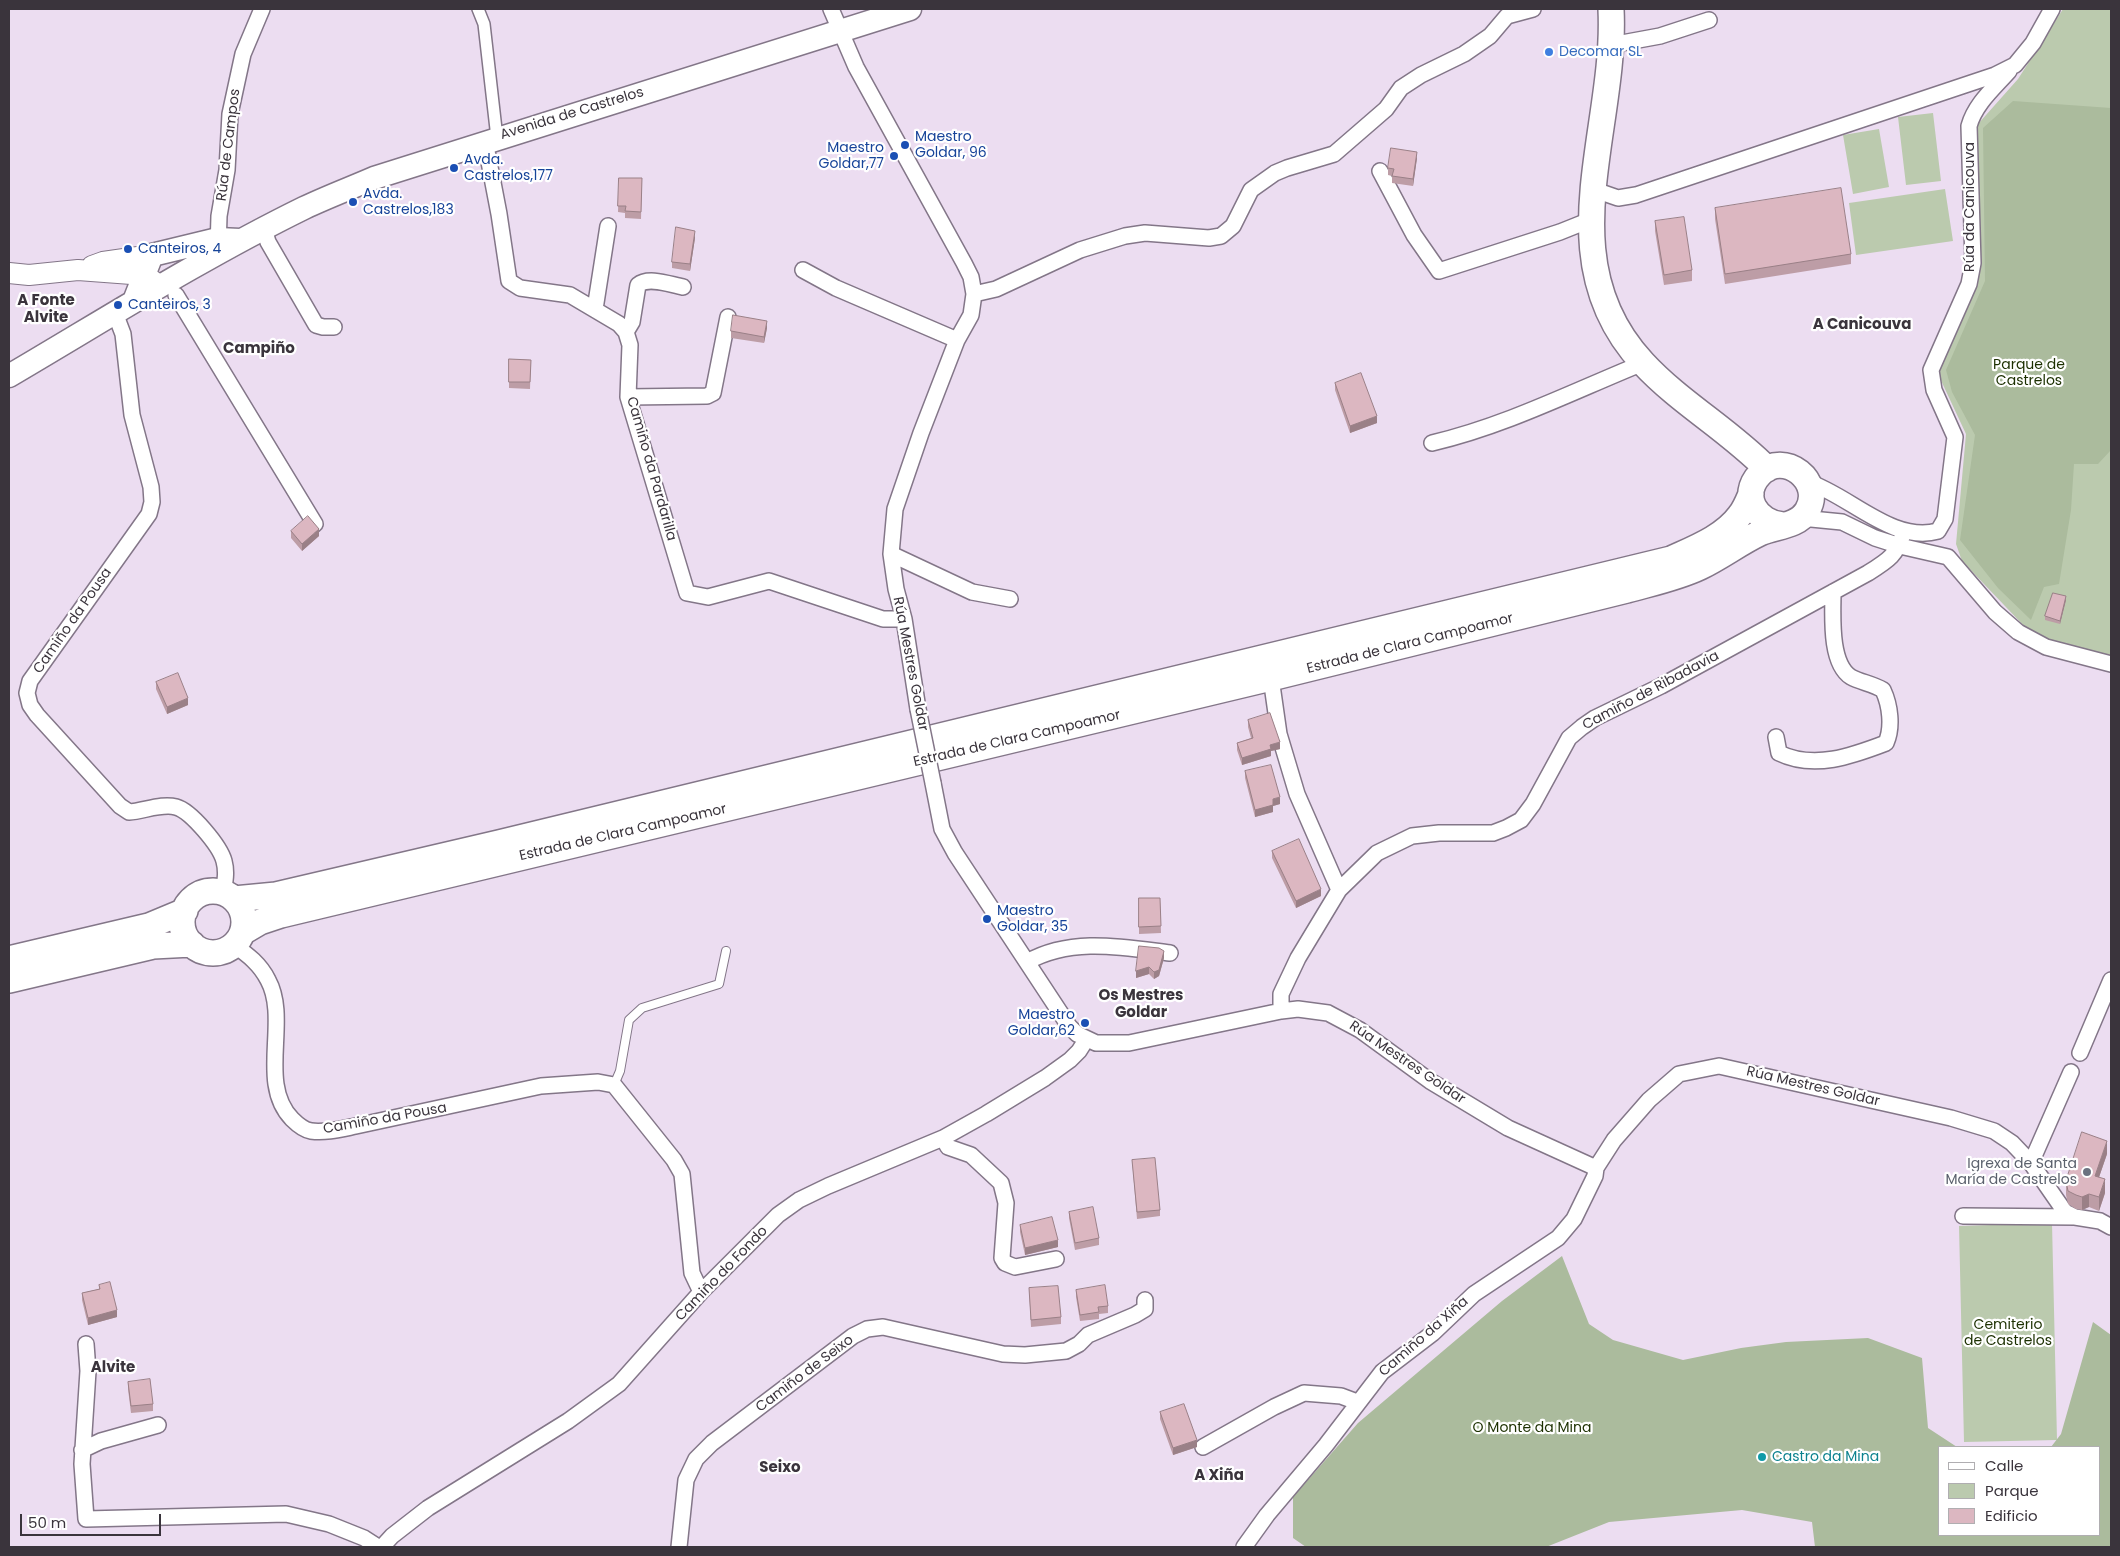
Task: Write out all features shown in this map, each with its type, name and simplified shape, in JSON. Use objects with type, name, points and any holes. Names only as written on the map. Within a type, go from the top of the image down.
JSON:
[{"type":"main road","name":"Avenida de Castrelos","points":[[218,247],[244,240],[304,208],[374,178],[910,9]]},
{"type":"main road","points":[[1611,9],[1608,86],[1592,189],[1590,220],[1598,284],[1610,316],[1643,362],[1681,398],[1744,447],[1767,468],[1786,466],[1803,474],[1811,491],[1811,501],[1792,522],[1774,524],[1764,520],[1757,513],[1752,504],[1751,494]]},
{"type":"main road","points":[[9,376],[125,307],[156,274],[218,247]]},
{"type":"main road","name":"Estrada de Clara Campoamor","points":[[13,955],[149,926],[185,911],[193,898],[200,894],[215,891],[229,896],[276,895],[490,845],[1662,561],[1710,540],[1728,527],[1740,515],[1751,494],[1756,479],[1767,468]]},
{"type":"main road","name":"Estrada de Clara Campoamor","points":[[9,980],[153,946],[192,944],[208,952],[226,950],[260,922],[281,915],[1271,678],[1627,590],[1677,576],[1712,561],[1760,533],[1792,522]]},
{"type":"main road","points":[[229,896],[244,914],[238,939]]},
{"type":"main road","points":[[185,911],[183,928],[192,944]]},
{"type":"street","name":"Rúa de Campos","points":[[218,247],[219,216],[227,170],[230,114],[243,54],[262,9]]},
{"type":"street","points":[[478,9],[484,24],[491,140],[509,281],[520,288],[570,295],[619,324],[626,332],[632,322],[638,285],[648,280],[683,287]]},
{"type":"street","name":"Rúa Mestres Goldar","points":[[831,9],[856,67],[964,263],[971,277],[974,294],[971,316],[957,340],[921,433],[895,509],[891,554],[918,709],[942,829],[955,853],[1069,1026],[1086,1040],[1096,1043],[1130,1043],[1281,1011],[1314,1010],[1341,1019],[1360,1030],[1430,1081],[1508,1128],[1596,1168],[1614,1140],[1649,1100],[1679,1074],[1719,1066],[1932,1114],[1994,1131],[2012,1142],[2031,1163],[2065,1212],[2075,1217]]},
{"type":"street","points":[[974,294],[996,289],[1080,250],[1125,236],[1145,233],[1209,238],[1221,236],[1234,226],[1251,190],[1275,173],[1334,154],[1386,110],[1402,88],[1421,74],[1464,54],[1490,36],[1505,12],[1533,9]]},
{"type":"street","name":"Rúa da Canicouva","points":[[1938,531],[1945,519],[1955,437],[1934,390],[1931,370],[1969,284],[1973,264],[1969,126],[1977,107],[2033,43],[2052,9]]},
{"type":"street","points":[[1611,45],[1660,36],[1709,20]]},
{"type":"street","name":"Rúa da Canicouva","points":[[1592,189],[1618,198],[1636,196],[1995,74],[2015,64]]},
{"type":"street","points":[[1380,171],[1414,235],[1439,271],[1560,232],[1590,220]]},
{"type":"street","points":[[594,309],[608,226]]},
{"type":"street","points":[[264,230],[268,242],[316,324],[323,327],[334,327]]},
{"type":"street","points":[[78,270],[104,262],[156,274],[315,524]]},
{"type":"street","points":[[9,274],[29,275],[78,270],[156,274]]},
{"type":"street","points":[[803,270],[836,288],[957,340]]},
{"type":"street","name":"Camiño da Pousa","points":[[125,307],[123,334],[132,415],[151,487],[152,502],[149,514],[46,657],[30,682],[27,693],[30,705],[37,715],[120,806],[130,812],[168,806],[186,812],[219,848],[225,862],[229,896]]},
{"type":"street","points":[[628,398],[707,396],[713,393],[728,317]]},
{"type":"street","name":"Camiño da Pardarilla","points":[[626,332],[630,345],[628,398],[687,593],[708,597],[769,581],[883,619],[904,620]]},
{"type":"street","points":[[1432,443],[1463,436],[1643,362]]},
{"type":"street","points":[[1808,482],[1822,486],[1879,519],[1904,531],[1928,534],[1938,531],[1940,546],[1948,557],[1995,612],[2018,632],[2046,648],[2111,664]]},
{"type":"street","points":[[1792,522],[1842,522],[1875,538],[1948,557]]},
{"type":"street","name":"Camiño de Ribadavia","points":[[1281,1011],[1281,994],[1298,958],[1339,890],[1377,853],[1412,836],[1439,833],[1493,833],[1520,820],[1533,804],[1569,738],[1582,727],[1594,718],[1661,686],[1884,563],[1900,546],[1904,531]]},
{"type":"street","points":[[891,554],[972,592],[1010,600]]},
{"type":"street","points":[[1776,737],[1779,754],[1788,758],[1835,760],[1886,742],[1890,734],[1888,701],[1883,690],[1850,676],[1842,668],[1833,633],[1833,592]]},
{"type":"street","points":[[1271,678],[1279,734],[1297,794],[1339,890]]},
{"type":"street","name":"Camiño da Pousa","points":[[238,939],[269,981],[275,1006],[275,1084],[280,1101],[288,1115],[297,1124],[309,1131],[331,1131],[541,1086],[598,1082],[614,1084]]},
{"type":"street","points":[[1027,962],[1049,951],[1107,944],[1170,953]]},
{"type":"street","points":[[2080,1053],[2111,980]]},
{"type":"street","name":"Camiño do Fondo","points":[[380,1547],[428,1508],[568,1421],[619,1384],[701,1292],[778,1215],[800,1200],[828,1186],[943,1138],[1045,1078],[1070,1060],[1086,1040]]},
{"type":"street","points":[[2031,1163],[2071,1072]]},
{"type":"street","points":[[614,1084],[674,1160],[682,1174],[692,1274],[701,1292]]},
{"type":"street","points":[[943,1138],[948,1147],[971,1155],[1001,1183],[1006,1203],[1002,1258],[1005,1264],[1015,1267],[1056,1260]]},
{"type":"street","name":"Camiño da Xiña","points":[[1244,1547],[1267,1515],[1326,1445],[1357,1402],[1382,1372],[1433,1333],[1474,1294],[1558,1238],[1574,1219],[1595,1176],[1596,1168]]},
{"type":"street","points":[[1963,1216],[2075,1217],[2100,1221],[2111,1227]]},
{"type":"street","name":"Camiño de Seixo","points":[[679,1547],[686,1480],[696,1459],[712,1443],[853,1336],[867,1329],[883,1327],[1004,1354],[1025,1355],[1066,1351],[1079,1344],[1088,1335],[1145,1309],[1145,1300]]},
{"type":"street","points":[[86,1344],[88,1371],[82,1450],[86,1519],[286,1514],[329,1524],[364,1538],[380,1547]]},
{"type":"street","points":[[1203,1447],[1274,1407],[1304,1393],[1341,1396],[1357,1402]]},
{"type":"street","points":[[82,1450],[101,1442],[158,1425]]},
{"type":"lane","points":[[614,1084],[620,1070],[629,1020],[642,1008],[719,984],[726,951]]},
{"type":"green space","name":"Parque de Castrelos","points":[[2063,9],[2111,9],[2111,658],[2051,643],[2025,627],[1962,561],[1956,544],[1966,434],[1938,374],[1977,281],[1978,124],[2018,79]]},
{"type":"green space","name":"Parque de Castrelos","points":[[2013,101],[2111,108],[2111,450],[2098,464],[2074,464],[2071,510],[2059,584],[2044,587],[2031,620],[1998,588],[1960,540],[1975,435],[1952,392],[1946,370],[1985,281],[1983,128]]},
{"type":"green space","points":[[1933,113],[1941,181],[1906,185],[1898,117]]},
{"type":"green space","points":[[1879,129],[1889,187],[1853,194],[1843,135]]},
{"type":"green space","points":[[1945,189],[1953,241],[1856,255],[1849,203]]},
{"type":"green space","name":"Cemiterio de Castrelos","points":[[2052,1223],[2057,1440],[1964,1442],[1959,1226]]},
{"type":"green space","name":"O Monte da Mina","points":[[1562,1256],[1589,1324],[1613,1340],[1683,1360],[1741,1348],[1786,1342],[1868,1338],[1922,1358],[1928,1428],[1955,1446],[1938,1446],[1938,1536],[2100,1536],[2100,1446],[2052,1446],[2061,1434],[2093,1322],[2111,1335],[2111,1547],[1815,1547],[1812,1522],[1742,1510],[1609,1522],[1546,1547],[1306,1547],[1293,1538],[1293,1497],[1358,1423],[1502,1301]]},
{"type":"building","points":[[1391,148],[1417,152],[1413,179],[1392,176],[1394,169],[1388,168]]},
{"type":"building","points":[[619,178],[642,178],[641,212],[625,211],[626,206],[618,206]]},
{"type":"building","points":[[1841,188],[1851,254],[1725,274],[1715,208]]},
{"type":"building","points":[[1684,217],[1692,270],[1664,275],[1655,221]]},
{"type":"building","points":[[676,227],[695,231],[690,264],[672,262]]},
{"type":"building","points":[[733,315],[767,321],[764,337],[731,331]]},
{"type":"building","points":[[509,359],[531,360],[530,382],[509,382]]},
{"type":"building","points":[[1361,373],[1377,416],[1350,426],[1335,383]]},
{"type":"building","points":[[308,516],[319,529],[302,544],[291,531]]},
{"type":"building","points":[[2053,593],[2066,596],[2060,621],[2045,616]]},
{"type":"building","points":[[178,673],[188,698],[167,707],[156,682]]},
{"type":"building","points":[[1270,713],[1280,742],[1270,745],[1271,749],[1242,758],[1237,743],[1253,738],[1248,720]]},
{"type":"building","points":[[1271,765],[1280,797],[1273,799],[1273,805],[1255,810],[1245,771]]},
{"type":"building","points":[[1299,839],[1321,889],[1296,901],[1272,851]]},
{"type":"building","points":[[1139,898],[1160,898],[1161,926],[1139,927]]},
{"type":"building","points":[[1139,946],[1159,948],[1164,951],[1159,970],[1154,972],[1149,967],[1136,971]]},
{"type":"building","name":"Igrexa de Santa María de Castrelos","points":[[2082,1132],[2107,1141],[2095,1176],[2105,1179],[2099,1197],[2089,1194],[2082,1197],[2068,1191],[2066,1181]]},
{"type":"building","points":[[1155,1158],[1160,1210],[1137,1212],[1132,1160]]},
{"type":"building","points":[[1093,1207],[1099,1238],[1075,1243],[1069,1212]]},
{"type":"building","points":[[1052,1217],[1058,1240],[1025,1248],[1020,1225]]},
{"type":"building","points":[[110,1282],[117,1310],[88,1318],[82,1293],[100,1289],[99,1285]]},
{"type":"building","points":[[1105,1285],[1108,1306],[1098,1307],[1099,1312],[1080,1315],[1076,1290]]},
{"type":"building","points":[[1058,1286],[1061,1317],[1031,1320],[1029,1288]]},
{"type":"building","points":[[150,1379],[153,1404],[131,1406],[128,1382]]},
{"type":"building","points":[[1184,1404],[1197,1440],[1173,1448],[1160,1412]]},
{"type":"place","name":"Decomar SL","points":[[1549,52]]},
{"type":"place","name":"Maestro Goldar, 96","points":[[905,145]]},
{"type":"place","name":"Maestro Goldar,77","points":[[894,156]]},
{"type":"place","name":"Avda. Castrelos,177","points":[[454,168]]},
{"type":"place","name":"Avda. Castrelos,183","points":[[353,202]]},
{"type":"place","name":"Canteiros, 4","points":[[128,249]]},
{"type":"place","name":"Canteiros, 3","points":[[118,305]]},
{"type":"place","name":"Maestro Goldar, 35","points":[[987,919]]},
{"type":"place","name":"Maestro Goldar,62","points":[[1085,1023]]},
{"type":"place","name":"Igrexa de Santa María de Castrelos","points":[[2087,1172]]},
{"type":"place","name":"Castro da Mina","points":[[1762,1457]]},
{"type":"district","name":"A Fonte Alvite","points":[[46,310]]},
{"type":"district","name":"A Canicouva","points":[[1862,325]]},
{"type":"district","name":"Campiño","points":[[259,349]]},
{"type":"district","name":"Os Mestres Goldar","points":[[1141,1004]]},
{"type":"district","name":"Alvite","points":[[113,1368]]},
{"type":"district","name":"Seixo","points":[[780,1468]]},
{"type":"district","name":"A Xiña","points":[[1219,1476]]}]
